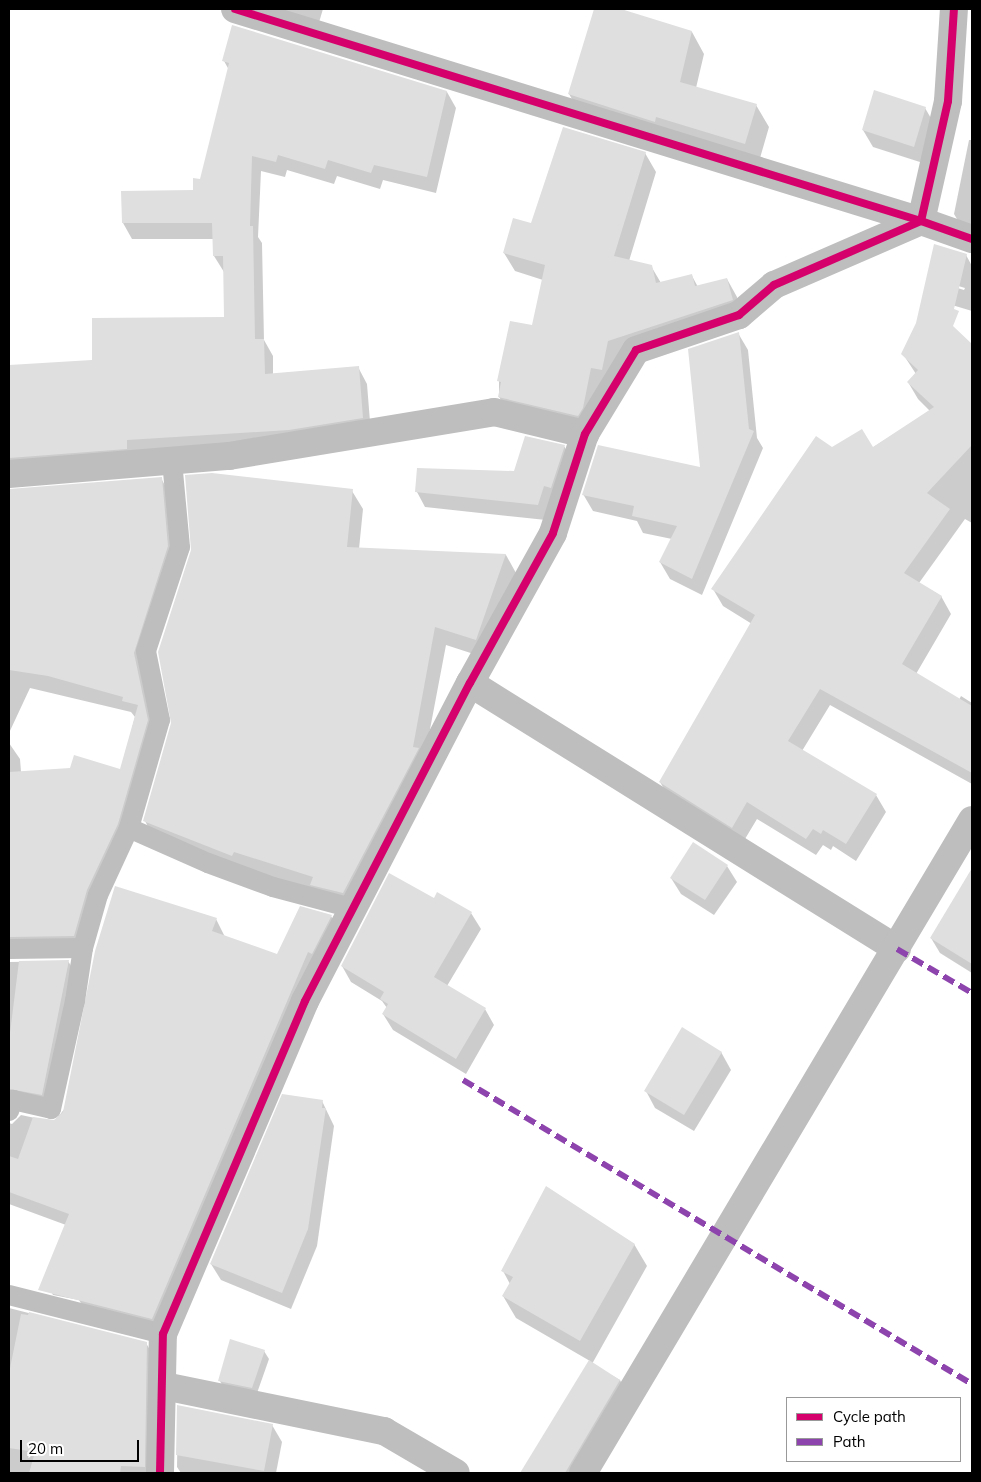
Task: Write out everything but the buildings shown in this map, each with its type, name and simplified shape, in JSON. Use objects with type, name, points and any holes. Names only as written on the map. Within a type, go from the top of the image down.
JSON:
[{"type":"street","points":[[235,9],[921,221],[972,240]]},
{"type":"street","points":[[921,221],[948,101],[954,9]]},
{"type":"street","points":[[160,1473],[164,1386],[163,1334],[305,1001],[470,683],[553,533],[585,434],[636,350],[739,315],[774,285],[921,221]]},
{"type":"street","points":[[9,474],[247,454],[494,412],[585,434]]},
{"type":"street","points":[[470,683],[897,948]]},
{"type":"street","points":[[582,1473],[972,820]]},
{"type":"street","points":[[164,1386],[384,1432],[456,1473]]},
{"type":"lane","points":[[9,1111],[13,1100],[51,1109],[75,1001],[83,948],[98,895],[129,828],[160,720],[146,651],[180,547],[172,461]]},
{"type":"lane","points":[[129,828],[264,884],[352,908]]},
{"type":"lane","points":[[9,949],[83,948]]},
{"type":"lane","points":[[9,1295],[163,1334]]},
{"type":"marked path","points":[[897,949],[972,993]]},
{"type":"marked path","points":[[463,1080],[972,1384]]},
{"type":"cycle path","points":[[235,9],[921,221],[972,239]]},
{"type":"cycle path","points":[[160,1473],[163,1334],[305,1001],[470,683],[553,533],[585,434],[636,350],[739,315],[774,285],[921,221],[948,101],[954,9]]}]
